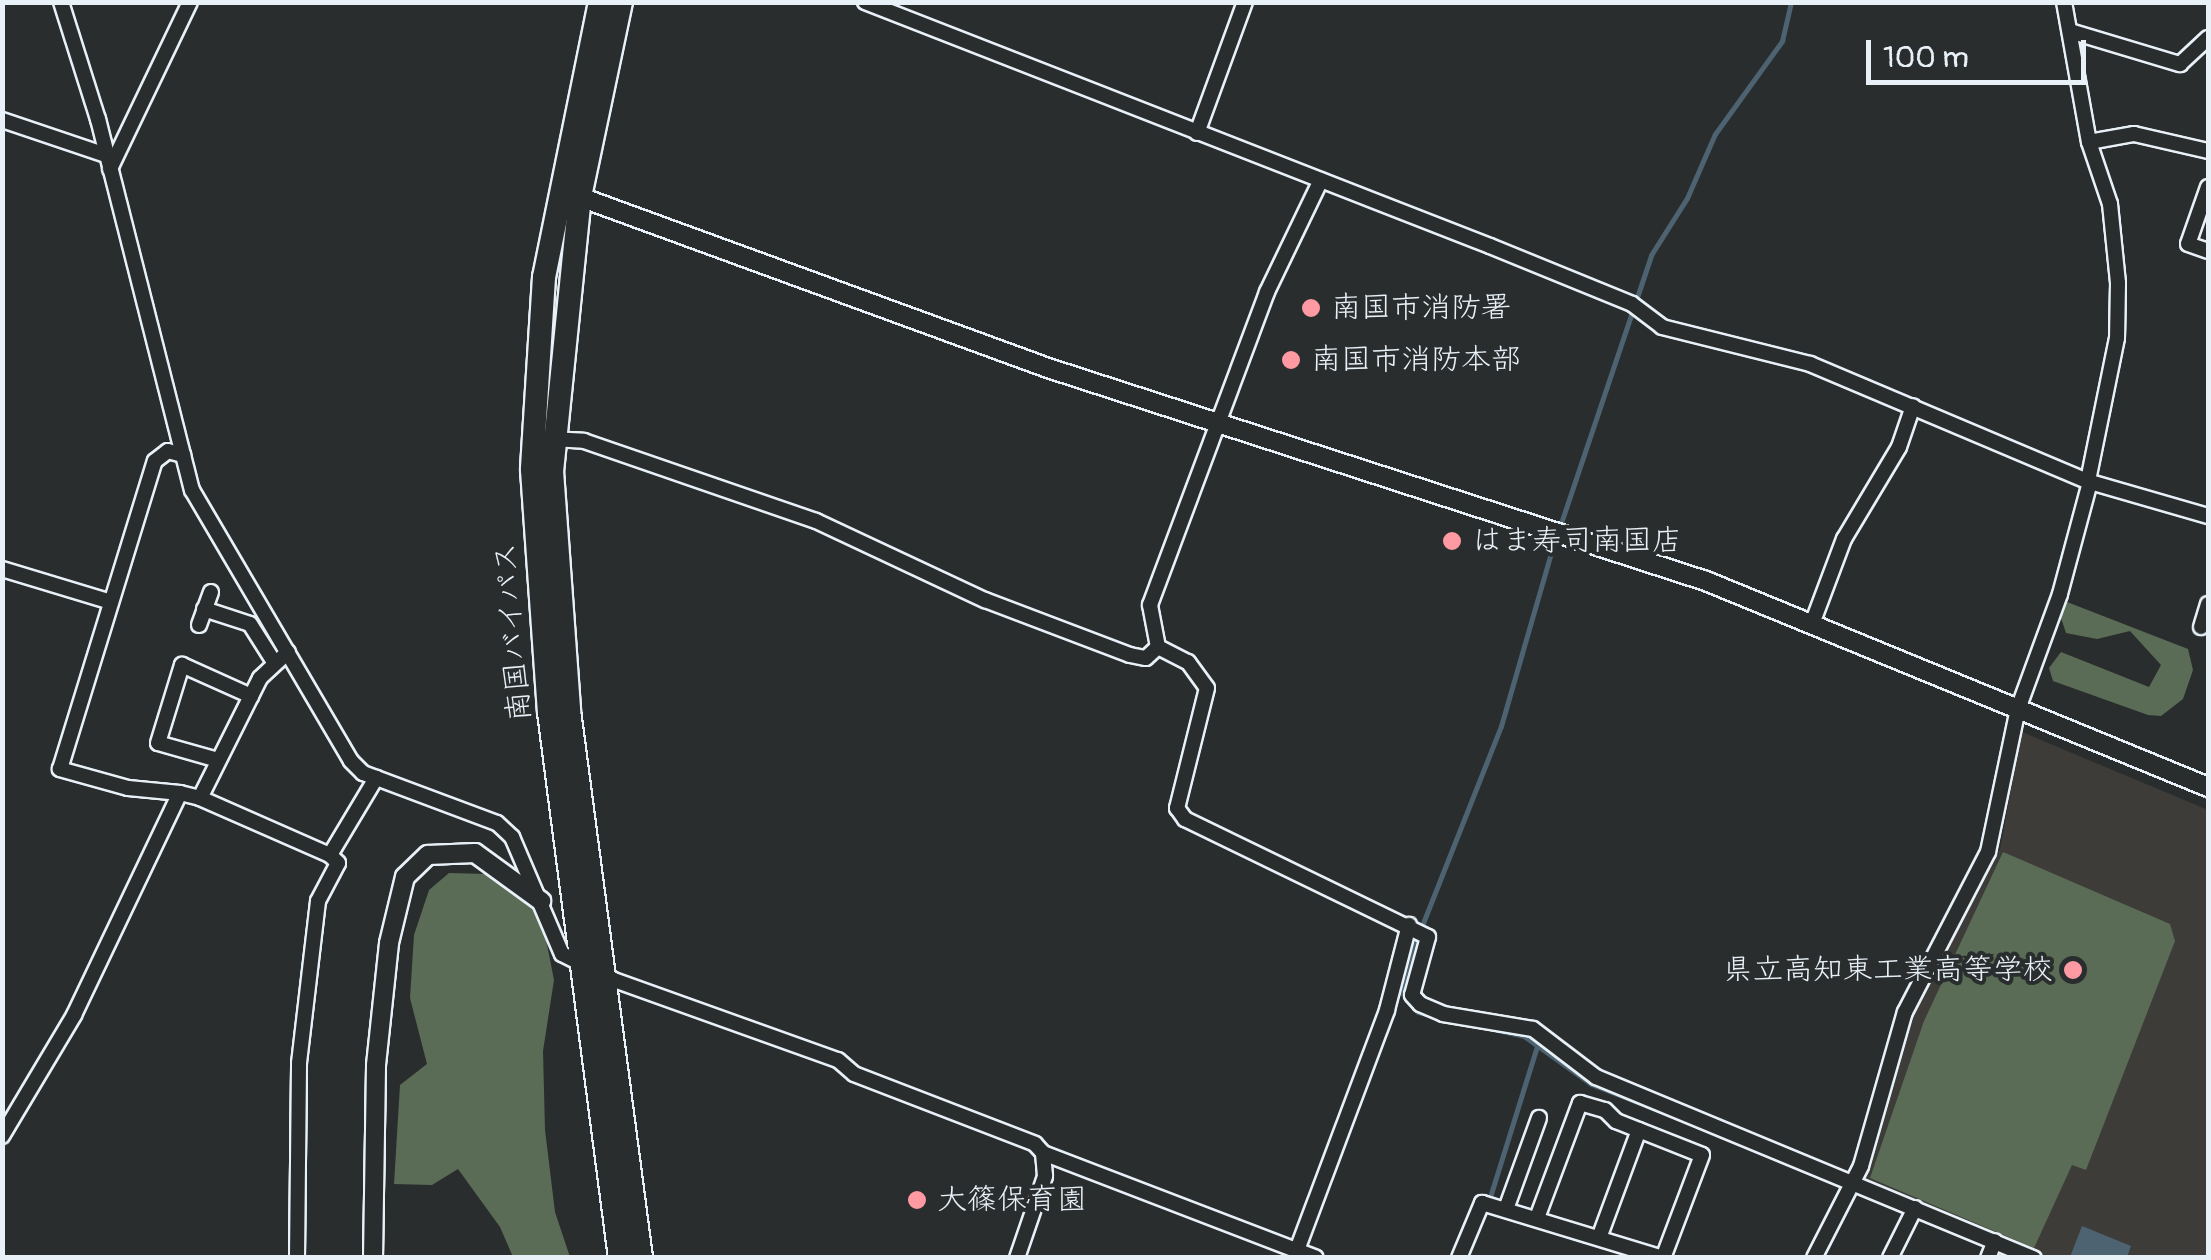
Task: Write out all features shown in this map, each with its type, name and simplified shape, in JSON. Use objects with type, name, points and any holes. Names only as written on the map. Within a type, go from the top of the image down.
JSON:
[{"type":"highway","name":"南国バイパス","points":[[570,193],[600,2]]},
{"type":"highway","name":"南国バイパス","points":[[620,1258],[543,438],[544,278],[621,2]]},
{"type":"highway","name":"南国バイパス","points":[[591,969],[641,1258]]},
{"type":"street","points":[[61,2],[108,162],[192,490],[351,761],[376,778],[497,823],[527,861],[557,948],[591,969],[838,1060],[854,1074],[1035,1144],[1044,1154],[1289,1252],[1316,1258]]},
{"type":"street","points":[[108,162],[190,2]]},
{"type":"street","points":[[866,2],[1635,307],[1662,327],[1810,364],[2089,481],[2208,516]]},
{"type":"street","points":[[1197,133],[1244,2]]},
{"type":"street","points":[[1814,1258],[1855,1182],[1905,1012],[1988,852],[2018,709],[2089,481],[2116,338],[2118,283],[2110,204],[2089,142],[2073,32],[2064,2]]},
{"type":"street","points":[[2073,32],[2180,64],[2208,38]]},
{"type":"street","points":[[2,120],[108,162]]},
{"type":"street","points":[[2089,142],[2134,134],[2208,151]]},
{"type":"street","points":[[1158,647],[1150,605],[1267,292],[1321,180]]},
{"type":"street","points":[[2208,187],[2188,244],[2208,251]]},
{"type":"street","points":[[570,193],[1048,368],[1559,530],[1812,624],[2208,787]]},
{"type":"street","points":[[1812,624],[1844,539],[1899,447],[1914,406]]},
{"type":"street","points":[[543,438],[584,441],[816,521],[985,600],[1130,655],[1146,658],[1158,647]]},
{"type":"street","points":[[183,455],[168,451],[155,461],[60,769],[128,788],[200,798],[330,855],[338,863],[318,901],[299,1063],[296,1258]]},
{"type":"street","points":[[2,569],[111,602]]},
{"type":"street","points":[[198,624],[210,592]]},
{"type":"street","points":[[2200,628],[2208,604]]},
{"type":"street","points":[[204,609],[250,624],[274,662]]},
{"type":"street","points":[[1158,647],[1188,662],[1207,688],[1176,790],[1185,819],[1428,937],[1412,994],[1420,1004],[1443,1014],[1532,1030],[1596,1077],[2034,1258]]},
{"type":"street","points":[[200,798],[251,696],[274,662],[288,652]]},
{"type":"street","points":[[218,760],[158,743],[182,665],[251,696]]},
{"type":"street","points":[[330,855],[376,778]]},
{"type":"street","points":[[2,1136],[74,1014],[180,793]]},
{"type":"street","points":[[372,1258],[376,1065],[389,943],[405,878],[428,855],[475,853],[541,901]]},
{"type":"street","points":[[1289,1252],[1387,1010],[1409,925]]},
{"type":"street","points":[[1459,1258],[1476,1206],[1506,1209],[1663,1258],[1702,1155],[1580,1103],[1537,1218]]},
{"type":"street","points":[[1506,1209],[1539,1118]]},
{"type":"street","points":[[1599,1238],[1639,1130]]},
{"type":"street","points":[[1017,1258],[1045,1176],[1044,1154]]},
{"type":"street","points":[[1890,1258],[1915,1208]]},
{"type":"street","points":[[1988,1258],[1995,1241]]},
{"type":"shaded area","name":"県立高知東工業高等学校","points":[[2022,732],[2208,810],[2208,1257],[2045,1257],[1864,1181],[1912,1019],[2000,849]]},
{"type":"green space","points":[[2067,602],[2188,649],[2193,670],[2183,699],[2161,716],[2148,715],[2053,681],[2049,668],[2061,652],[2149,687],[2161,665],[2130,631],[2097,639],[2066,633],[2059,612]]},
{"type":"green space","points":[[2003,852],[2170,924],[2175,941],[2086,1170],[2072,1165],[2034,1248],[1870,1178],[1924,1021]]},
{"type":"green space","points":[[449,873],[487,874],[521,894],[543,924],[554,980],[543,1051],[545,1130],[555,1212],[570,1257],[513,1257],[500,1227],[458,1169],[432,1185],[394,1184],[400,1085],[427,1064],[410,998],[414,935],[429,890]]},
{"type":"water","points":[[2082,1226],[2131,1246],[2127,1257],[2070,1257]]},
{"type":"waterway","points":[[1559,529],[1651,255],[1687,198],[1715,134],[1782,41],[1791,2]]},
{"type":"waterway","points":[[1423,923],[1501,726],[1555,539]]},
{"type":"waterway","points":[[1415,943],[1401,992],[1418,1012],[1524,1036],[1591,1084],[1673,1116]]},
{"type":"waterway","points":[[1490,1197],[1537,1046]]},
{"type":"place","name":"南国市消防署","points":[[1311,308]]},
{"type":"place","name":"南国市消防本部","points":[[1291,360]]},
{"type":"place","name":"はま寿司南国店","points":[[1452,541]]},
{"type":"place","name":"県立高知東工業高等学校","points":[[2073,970]]},
{"type":"place","name":"大篠保育園","points":[[917,1200]]}]
